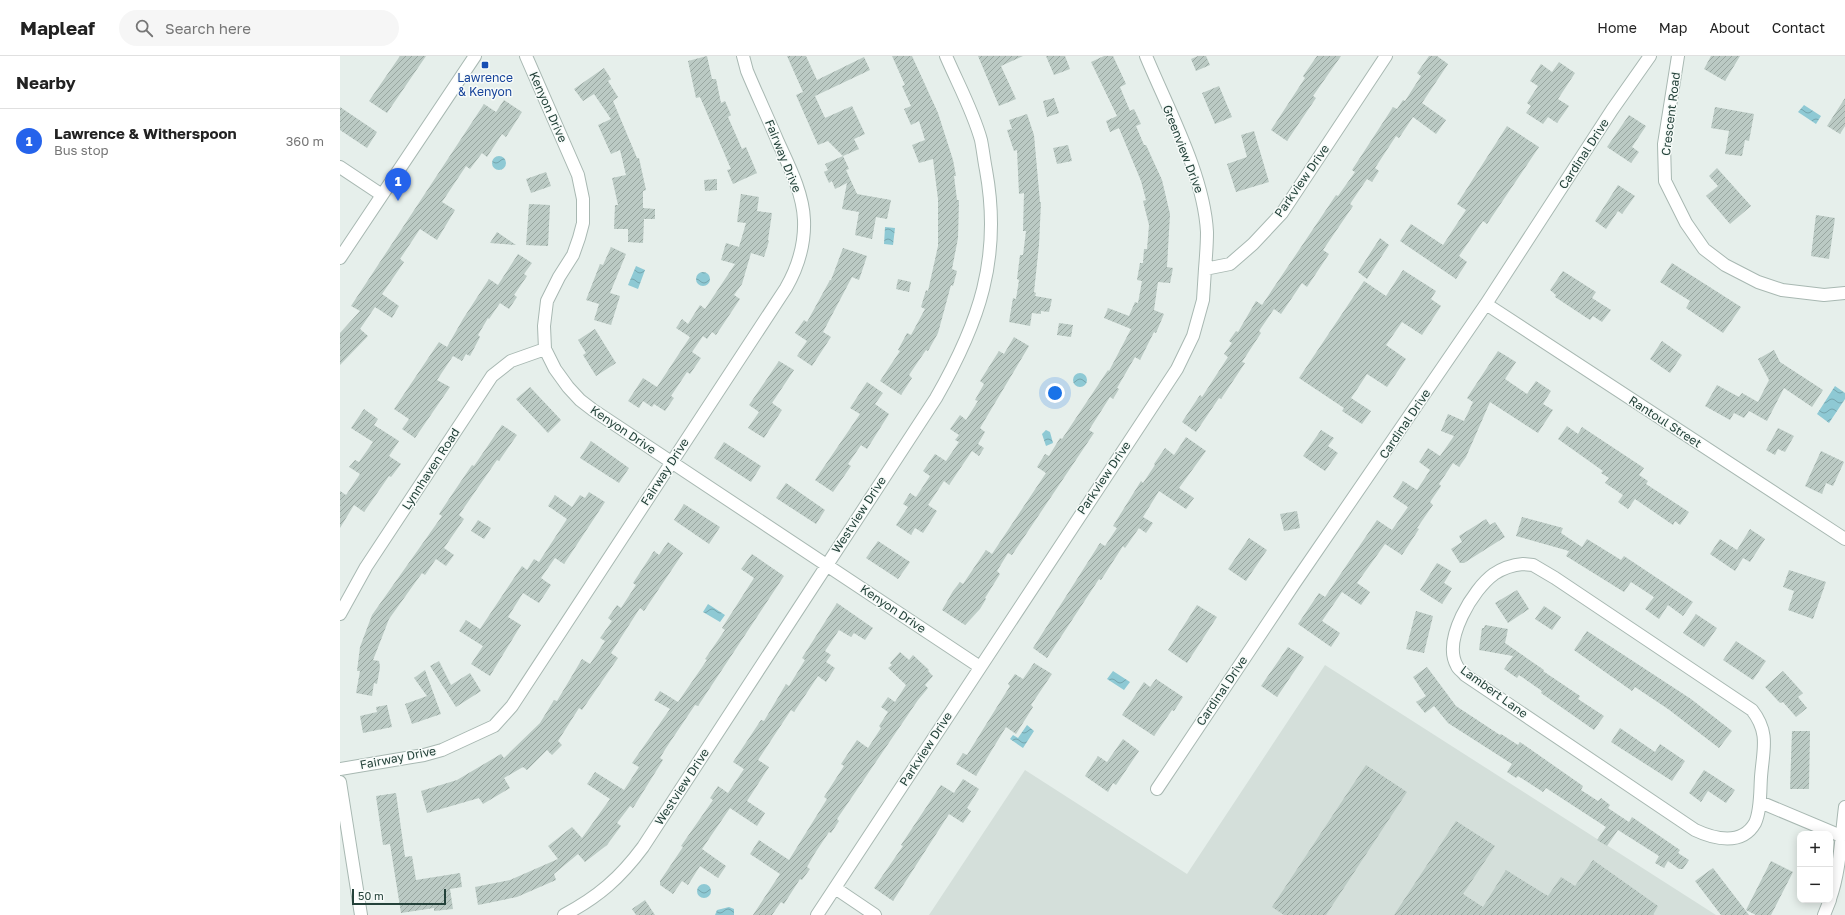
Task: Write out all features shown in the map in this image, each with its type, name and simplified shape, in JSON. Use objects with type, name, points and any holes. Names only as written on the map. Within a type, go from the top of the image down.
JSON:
[{"type":"street","points":[[340,258],[476,56]]},
{"type":"street","name":"Kenyon Drive","points":[[526,56],[578,175],[583,199],[583,223],[579,238],[572,255],[559,277],[548,301],[544,326],[545,349],[555,370],[580,400],[980,667]]},
{"type":"street","name":"Fairway Drive","points":[[340,769],[424,755],[454,745],[494,726],[512,706],[786,288],[795,271],[803,241],[804,220],[794,176],[747,71],[743,56]]},
{"type":"street","name":"Westview Drive","points":[[564,915],[588,902],[611,884],[629,866],[936,398],[950,374],[971,329],[980,305],[990,262],[991,208],[981,141],[970,108],[946,56]]},
{"type":"street","name":"Greenview Drive","points":[[1146,56],[1190,158],[1202,199],[1207,232],[1205,269]]},
{"type":"street","name":"Parkview Drive","points":[[817,915],[1177,369],[1193,336],[1203,300],[1205,269],[1230,264],[1253,244],[1282,213],[1386,56]]},
{"type":"street","name":"Cardinal Drive","points":[[1156,790],[1294,584],[1486,304],[1612,110],[1650,56]]},
{"type":"street","name":"Crescent Road","points":[[1678,56],[1664,144],[1665,181],[1690,230],[1704,249],[1725,265],[1758,282],[1789,290],[1824,295],[1845,293]]},
{"type":"street","points":[[340,167],[382,195]]},
{"type":"street","name":"Rantoul Street","points":[[1486,304],[1845,539]]},
{"type":"street","name":"Lynnhaven Road","points":[[340,614],[362,574],[492,376],[511,360],[545,349]]},
{"type":"street","name":"Lambert Lane","points":[[1514,564],[1533,566],[1555,578],[1752,710],[1760,720],[1764,729],[1760,802],[1755,823],[1744,834],[1732,839],[1706,835],[1695,830],[1465,675],[1457,666],[1454,656],[1454,644],[1458,624],[1480,589],[1493,575],[1503,568],[1514,564]]},
{"type":"street","points":[[340,782],[361,915]]},
{"type":"street","points":[[1760,802],[1841,836]]},
{"type":"street","points":[[1833,892],[1845,808]]},
{"type":"street","points":[[835,888],[875,915]]},
{"type":"street","points":[[1824,915],[1829,903]]},
{"type":"shaded area","points":[[1325,665],[1716,915],[929,915],[1025,770],[1187,874]]},
{"type":"water","points":[[1804,105],[1821,116],[1816,124],[1798,112]]},
{"type":"water","points":[[499,156],[504,158],[506,163],[504,168],[499,170],[494,168],[492,163],[494,158]]},
{"type":"water","points":[[885,227],[895,228],[893,245],[884,244]]},
{"type":"water","points":[[636,266],[645,270],[638,289],[628,285]]},
{"type":"water","points":[[703,272],[708,274],[710,279],[708,284],[703,286],[698,284],[696,279],[698,274]]},
{"type":"water","points":[[1080,373],[1085,375],[1087,380],[1085,385],[1080,387],[1075,385],[1073,380],[1075,375]]},
{"type":"water","points":[[1835,386],[1845,393],[1845,399],[1829,423],[1817,414]]},
{"type":"water","points":[[1046,430],[1050,432],[1053,443],[1046,446],[1042,434]]},
{"type":"water","points":[[708,604],[725,615],[720,622],[703,612]]},
{"type":"water","points":[[1113,671],[1130,682],[1124,690],[1107,679]]},
{"type":"water","points":[[1027,725],[1034,731],[1023,748],[1010,739],[1013,735],[1018,738]]},
{"type":"water","points":[[701,884],[707,884],[711,888],[711,894],[707,898],[701,898],[697,894],[697,888]]},
{"type":"water","points":[[729,907],[734,909],[734,915],[715,915],[717,910]]},
{"type":"building","points":[[400,56],[426,56],[387,113],[369,101]]},
{"type":"building","points":[[707,56],[712,79],[716,79],[721,103],[725,101],[731,115],[728,117],[742,149],[746,147],[757,173],[733,184],[727,170],[731,169],[700,97],[696,98],[688,61]]},
{"type":"building","points":[[787,56],[806,56],[817,80],[864,57],[870,70],[815,96],[825,118],[852,106],[865,134],[854,139],[859,149],[843,156],[828,141],[818,145],[796,95],[803,92]]},
{"type":"building","points":[[892,56],[912,56],[938,113],[953,160],[956,176],[954,176],[957,200],[959,200],[958,238],[952,269],[957,271],[953,286],[951,285],[938,333],[928,351],[926,350],[909,375],[912,378],[901,395],[880,381],[900,351],[898,350],[907,333],[911,335],[925,309],[921,307],[926,290],[928,291],[938,246],[938,199],[933,159],[919,163],[912,145],[925,140],[919,121],[911,125],[904,109],[911,106],[902,86],[905,85]]},
{"type":"building","points":[[978,56],[1023,56],[1001,66],[1016,99],[999,106]]},
{"type":"building","points":[[1046,56],[1065,56],[1070,69],[1054,75]]},
{"type":"building","points":[[1104,56],[1113,56],[1126,84],[1120,87],[1130,111],[1134,109],[1141,124],[1136,126],[1162,180],[1170,214],[1167,267],[1173,268],[1170,283],[1158,282],[1154,310],[1164,314],[1156,333],[1154,332],[1140,360],[1135,357],[1117,388],[1119,389],[1113,399],[1110,397],[1089,430],[1094,433],[1012,555],[1008,553],[997,571],[1000,574],[985,598],[986,599],[980,609],[965,625],[942,610],[953,591],[960,582],[963,584],[986,550],[992,554],[1046,473],[1037,467],[1045,454],[1049,456],[1108,370],[1109,371],[1131,329],[1104,318],[1108,308],[1129,316],[1135,302],[1138,303],[1142,281],[1137,280],[1140,263],[1143,263],[1144,249],[1147,249],[1149,225],[1143,201],[1146,200],[1141,181],[1119,128],[1110,132],[1106,121],[1117,116],[1091,62]]},
{"type":"building","points":[[1198,56],[1206,56],[1210,65],[1196,71],[1191,59]]},
{"type":"building","points":[[1317,56],[1341,56],[1313,96],[1316,98],[1287,141],[1271,130],[1305,78],[1303,76]]},
{"type":"building","points":[[1429,56],[1437,56],[1448,64],[1422,103],[1446,120],[1436,134],[1413,117],[1399,138],[1396,136],[1375,168],[1379,171],[1372,182],[1367,179],[1350,204],[1353,206],[1323,250],[1329,254],[1307,287],[1302,283],[1281,314],[1274,309],[1259,331],[1261,333],[1242,362],[1245,363],[1221,399],[1219,398],[1196,432],[1182,422],[1200,395],[1202,397],[1228,357],[1224,354],[1232,343],[1229,341],[1236,331],[1238,332],[1256,301],[1262,305],[1336,195],[1338,196],[1355,172],[1352,170],[1393,107],[1397,109],[1403,100],[1405,101],[1421,76],[1417,73]]},
{"type":"building","points":[[1711,56],[1740,56],[1725,81],[1704,69]]},
{"type":"building","points":[[1559,62],[1575,73],[1558,99],[1569,106],[1557,123],[1548,117],[1543,124],[1526,113],[1531,106],[1527,103],[1538,86],[1530,81],[1541,64],[1552,72]]},
{"type":"building","points":[[604,68],[611,79],[608,81],[618,97],[613,101],[637,158],[639,158],[646,190],[643,191],[643,208],[655,209],[655,219],[644,219],[643,243],[628,242],[628,229],[614,229],[615,205],[618,205],[612,178],[626,175],[620,150],[611,154],[598,125],[611,119],[594,94],[583,101],[574,89]]},
{"type":"building","points":[[1219,86],[1232,117],[1215,124],[1202,93]]},
{"type":"building","points":[[1054,98],[1059,113],[1047,117],[1043,101]]},
{"type":"building","points":[[1845,98],[1845,126],[1840,134],[1827,126]]},
{"type":"building","points":[[504,100],[522,112],[506,137],[502,134],[487,157],[482,153],[470,169],[466,166],[442,202],[455,210],[437,240],[420,229],[400,259],[404,262],[382,294],[399,306],[392,318],[375,307],[360,329],[368,336],[340,365],[340,333],[360,311],[351,306],[484,104],[496,112]]},
{"type":"building","points":[[340,107],[377,132],[367,148],[340,130]]},
{"type":"building","points":[[1715,107],[1754,114],[1749,141],[1745,140],[1742,156],[1725,154],[1729,131],[1711,128]]},
{"type":"building","points":[[1027,114],[1034,135],[1041,202],[1039,245],[1034,292],[1036,293],[1035,296],[1052,299],[1049,312],[1041,311],[1041,314],[1032,313],[1030,326],[1009,322],[1013,298],[1016,299],[1019,280],[1017,279],[1020,255],[1023,255],[1026,231],[1023,231],[1024,193],[1019,194],[1017,150],[1014,151],[1007,130],[1012,129],[1009,120]]},
{"type":"building","points":[[1629,115],[1646,126],[1632,147],[1639,152],[1631,163],[1607,147]]},
{"type":"building","points":[[1507,126],[1539,147],[1487,224],[1483,221],[1459,256],[1467,262],[1456,279],[1400,241],[1411,224],[1443,245],[1466,210],[1457,204]]},
{"type":"building","points":[[1254,131],[1269,182],[1236,192],[1227,164],[1247,157],[1241,135]]},
{"type":"building","points":[[1068,145],[1072,161],[1057,164],[1053,148]]},
{"type":"building","points":[[843,156],[849,169],[846,170],[857,194],[891,200],[887,219],[876,217],[872,239],[855,235],[859,212],[842,209],[847,183],[835,189],[832,181],[829,183],[824,172],[828,170],[825,164]]},
{"type":"building","points":[[1717,168],[1751,206],[1730,224],[1706,196],[1718,186],[1709,176]]},
{"type":"building","points":[[546,172],[551,186],[531,193],[526,179]]},
{"type":"building","points":[[717,179],[717,190],[705,191],[704,180]]},
{"type":"building","points":[[1618,185],[1635,196],[1622,214],[1618,211],[1606,229],[1595,221]]},
{"type":"building","points":[[741,194],[759,197],[757,211],[772,213],[769,241],[764,257],[751,253],[742,284],[734,295],[740,299],[716,335],[712,332],[707,339],[703,336],[692,352],[701,358],[690,374],[687,372],[671,396],[674,398],[665,411],[654,404],[652,407],[643,401],[639,408],[628,401],[643,378],[657,387],[690,337],[676,328],[682,319],[688,324],[700,305],[705,309],[735,264],[721,260],[726,243],[739,247],[746,223],[737,222]]},
{"type":"building","points":[[529,204],[550,205],[548,246],[526,245]]},
{"type":"building","points":[[1816,215],[1835,218],[1829,259],[1811,256]]},
{"type":"building","points":[[497,232],[516,245],[490,243]]},
{"type":"building","points":[[1380,238],[1389,245],[1367,279],[1358,272]]},
{"type":"building","points":[[611,247],[626,254],[610,293],[620,296],[611,325],[594,320],[599,304],[586,300],[600,264],[603,265]]},
{"type":"building","points":[[843,248],[867,256],[859,280],[852,277],[823,332],[831,337],[812,366],[797,356],[807,341],[795,333],[804,320],[807,322],[831,280]]},
{"type":"building","points":[[518,254],[532,263],[524,274],[527,276],[514,295],[517,297],[509,309],[500,303],[489,319],[488,318],[478,335],[480,337],[470,356],[466,354],[462,361],[453,356],[437,380],[450,387],[415,438],[402,429],[409,419],[394,409],[439,342],[447,347],[489,279],[498,285]]},
{"type":"building","points":[[1672,263],[1741,307],[1723,333],[1686,308],[1690,301],[1660,282]]},
{"type":"building","points":[[1403,270],[1436,291],[1431,299],[1441,306],[1422,335],[1402,322],[1386,345],[1406,359],[1387,387],[1367,374],[1351,398],[1371,411],[1362,424],[1342,411],[1344,408],[1299,378],[1364,281],[1386,296]]},
{"type":"building","points":[[1563,271],[1596,292],[1592,298],[1611,310],[1602,322],[1593,316],[1590,320],[1555,297],[1556,295],[1550,290]]},
{"type":"building","points":[[898,279],[911,282],[909,292],[896,289]]},
{"type":"building","points":[[1059,323],[1073,325],[1071,337],[1057,335]]},
{"type":"building","points":[[595,329],[616,363],[596,376],[583,355],[586,353],[578,340]]},
{"type":"building","points":[[1014,337],[1029,346],[980,428],[985,432],[978,444],[984,448],[979,456],[972,451],[949,485],[944,481],[928,505],[937,511],[923,533],[915,528],[911,535],[896,525],[908,507],[903,504],[910,493],[916,497],[930,476],[923,471],[935,454],[946,461],[959,442],[955,440],[959,435],[950,429],[960,415],[966,420],[978,401],[975,400],[984,384],[980,381],[999,351],[1004,354]]},
{"type":"building","points":[[1662,341],[1682,355],[1670,373],[1650,359]]},
{"type":"building","points":[[1774,350],[1780,362],[1823,390],[1812,407],[1784,388],[1767,421],[1749,411],[1744,418],[1734,413],[1730,420],[1705,406],[1717,385],[1739,397],[1742,393],[1758,402],[1769,380],[1758,359]]},
{"type":"building","points":[[1498,351],[1516,362],[1505,379],[1527,394],[1536,381],[1551,391],[1543,404],[1553,410],[1538,433],[1490,402],[1466,457],[1459,467],[1453,463],[1439,484],[1441,486],[1430,502],[1433,505],[1417,528],[1419,529],[1402,555],[1385,544],[1357,583],[1370,592],[1361,605],[1342,592],[1322,621],[1340,633],[1331,647],[1298,624],[1319,593],[1325,597],[1377,520],[1392,530],[1408,507],[1393,497],[1403,481],[1417,490],[1430,470],[1419,462],[1428,448],[1440,456],[1454,436],[1441,431],[1448,414],[1464,421],[1473,402],[1467,398]]},
{"type":"building","points":[[779,361],[794,370],[772,403],[782,410],[764,438],[748,428],[759,412],[749,405]]},
{"type":"building","points":[[867,382],[883,393],[875,404],[889,414],[867,449],[861,445],[848,464],[851,466],[833,492],[815,480],[860,414],[850,408]]},
{"type":"building","points":[[530,387],[561,420],[548,433],[516,399]]},
{"type":"building","points":[[364,409],[378,419],[374,425],[399,441],[389,456],[401,464],[391,477],[389,476],[364,512],[354,505],[340,528],[340,491],[346,495],[360,474],[349,467],[355,460],[359,462],[373,442],[351,428]]},
{"type":"building","points":[[502,425],[517,435],[499,461],[497,460],[459,515],[464,519],[444,548],[454,555],[446,566],[436,559],[425,575],[422,573],[389,619],[373,660],[379,661],[380,667],[377,684],[374,683],[372,696],[356,693],[360,671],[357,671],[360,647],[372,615],[442,516],[439,514],[472,465],[474,466]]},
{"type":"building","points":[[1567,426],[1578,434],[1582,427],[1644,468],[1639,475],[1648,481],[1646,484],[1689,512],[1680,525],[1675,521],[1673,525],[1635,499],[1628,509],[1618,502],[1623,495],[1605,483],[1609,478],[1601,473],[1603,471],[1558,439]]},
{"type":"building","points":[[1778,428],[1794,436],[1785,452],[1778,449],[1775,455],[1766,450]]},
{"type":"building","points":[[1321,430],[1334,438],[1328,446],[1338,453],[1325,471],[1303,456]]},
{"type":"building","points":[[1186,437],[1206,451],[1179,488],[1194,498],[1186,509],[1159,491],[1143,517],[1153,523],[1146,533],[1139,528],[1125,548],[1123,546],[1101,580],[1099,579],[1047,658],[1033,648],[1100,543],[1105,546],[1117,528],[1113,526],[1141,481],[1143,483],[1165,448],[1174,455]]},
{"type":"building","points":[[591,441],[629,468],[619,483],[580,458]]},
{"type":"building","points":[[724,442],[761,466],[751,482],[714,458]]},
{"type":"building","points":[[1821,451],[1844,462],[1833,486],[1826,483],[1822,494],[1805,486]]},
{"type":"building","points":[[786,483],[825,510],[816,524],[776,498]]},
{"type":"building","points":[[589,492],[605,502],[564,564],[555,558],[541,578],[551,585],[539,603],[523,593],[508,617],[521,625],[490,676],[471,664],[483,646],[459,631],[466,620],[480,629],[522,566],[527,570],[534,559],[539,562],[567,519],[548,506],[555,495],[572,507],[580,495],[585,498]]},
{"type":"building","points":[[684,504],[720,527],[709,544],[674,520]]},
{"type":"building","points":[[1297,511],[1300,528],[1284,531],[1280,514]]},
{"type":"building","points":[[1522,517],[1563,528],[1561,533],[1582,547],[1587,539],[1621,560],[1624,556],[1693,602],[1683,616],[1668,605],[1659,619],[1645,609],[1654,597],[1631,582],[1624,592],[1566,556],[1569,551],[1516,536]]},
{"type":"building","points":[[1486,519],[1490,525],[1495,522],[1505,537],[1464,563],[1460,563],[1451,549],[1462,542],[1459,536]]},
{"type":"building","points":[[478,520],[491,528],[484,539],[471,531]]},
{"type":"building","points":[[1750,529],[1765,539],[1750,562],[1743,558],[1735,571],[1710,554],[1720,539],[1737,550]]},
{"type":"building","points":[[1249,538],[1267,550],[1246,581],[1228,569]]},
{"type":"building","points":[[878,541],[910,562],[898,579],[866,558]]},
{"type":"building","points":[[668,542],[683,553],[644,611],[640,608],[611,653],[618,658],[582,710],[579,708],[558,741],[562,745],[552,755],[547,750],[527,770],[523,767],[504,778],[510,788],[483,804],[479,798],[427,813],[421,791],[457,780],[501,754],[504,758],[540,723],[554,700],[557,701],[582,659],[590,664],[605,641],[600,638],[612,621],[608,618],[617,605],[621,608],[636,585],[633,583],[654,551],[659,555]]},
{"type":"building","points":[[752,554],[784,576],[698,706],[695,705],[666,748],[660,758],[663,760],[633,808],[630,806],[617,823],[621,826],[607,845],[585,862],[578,854],[554,874],[556,880],[517,897],[478,905],[475,887],[510,880],[558,859],[548,846],[572,827],[582,838],[610,799],[587,784],[595,772],[624,790],[639,767],[632,763],[670,709],[654,700],[660,691],[678,702],[707,660],[705,659],[725,630],[722,628],[754,578],[741,569]]},
{"type":"building","points":[[1437,563],[1451,571],[1444,583],[1452,588],[1442,604],[1420,590]]},
{"type":"building","points":[[1789,570],[1826,582],[1813,619],[1788,610],[1794,591],[1783,587]]},
{"type":"building","points":[[1517,590],[1529,609],[1508,623],[1495,603]]},
{"type":"building","points":[[837,603],[873,628],[865,640],[854,633],[851,637],[839,630],[825,651],[831,655],[826,662],[835,668],[826,682],[818,676],[794,712],[791,710],[758,760],[769,767],[747,801],[765,813],[757,826],[730,808],[702,849],[726,866],[718,878],[700,866],[688,885],[682,881],[673,894],[660,885],[660,881],[683,847],[681,846],[713,800],[710,798],[718,786],[728,793],[744,769],[733,762],[761,720],[764,721],[786,684],[789,686],[805,660],[802,658]]},
{"type":"building","points":[[1197,605],[1217,617],[1187,663],[1168,650]]},
{"type":"building","points":[[1544,606],[1561,617],[1552,630],[1535,619]]},
{"type":"building","points":[[1416,611],[1433,616],[1424,653],[1406,649]]},
{"type":"building","points":[[1696,614],[1717,628],[1704,647],[1683,633]]},
{"type":"building","points":[[1485,625],[1508,629],[1505,643],[1580,696],[1578,699],[1604,716],[1594,730],[1541,693],[1542,691],[1519,675],[1517,678],[1504,669],[1513,656],[1479,650],[1482,628],[1484,628]]},
{"type":"building","points":[[1587,631],[1691,699],[1732,731],[1719,748],[1668,709],[1635,687],[1632,691],[1574,650]]},
{"type":"building","points":[[1736,641],[1766,661],[1753,680],[1723,660]]},
{"type":"building","points":[[1288,647],[1304,657],[1277,697],[1261,686]]},
{"type":"building","points":[[900,652],[909,660],[913,655],[929,670],[928,671],[933,676],[925,685],[928,688],[918,700],[837,819],[839,821],[831,833],[829,832],[807,867],[810,869],[802,880],[800,879],[784,904],[781,902],[772,915],[753,915],[780,874],[750,854],[759,840],[789,860],[827,799],[824,797],[844,766],[841,764],[857,740],[868,748],[881,728],[879,726],[888,712],[881,707],[888,697],[895,702],[906,685],[888,668],[892,665],[890,663]]},
{"type":"building","points":[[439,661],[451,685],[470,673],[481,691],[456,707],[430,666]]},
{"type":"building","points":[[1034,663],[1052,674],[1031,705],[1033,707],[1016,734],[1006,727],[976,776],[956,764],[963,753],[967,755],[1010,686],[1008,684],[1015,674],[1023,679]]},
{"type":"building","points":[[1427,667],[1456,706],[1500,735],[1501,734],[1518,745],[1520,742],[1583,786],[1581,790],[1598,801],[1601,798],[1610,805],[1608,808],[1629,822],[1632,817],[1680,850],[1678,853],[1689,860],[1683,869],[1679,869],[1668,861],[1664,868],[1655,863],[1659,856],[1618,830],[1607,846],[1597,840],[1606,827],[1546,788],[1543,792],[1518,776],[1516,778],[1507,772],[1512,764],[1448,723],[1434,706],[1425,713],[1416,702],[1426,696],[1413,677]]},
{"type":"building","points":[[425,670],[441,714],[412,724],[405,704],[427,696],[414,678]]},
{"type":"building","points":[[1783,671],[1803,693],[1798,697],[1807,708],[1796,717],[1783,702],[1780,703],[1765,687]]},
{"type":"building","points":[[1156,679],[1183,697],[1154,736],[1122,715],[1144,682],[1150,687]]},
{"type":"building","points":[[387,705],[392,727],[363,733],[360,716],[377,712],[376,707]]},
{"type":"building","points":[[1620,728],[1655,752],[1660,744],[1685,761],[1672,781],[1611,742]]},
{"type":"building","points":[[1792,731],[1810,731],[1809,789],[1790,789]]},
{"type":"building","points":[[1123,739],[1139,751],[1116,785],[1113,783],[1108,792],[1085,776],[1098,756],[1107,762]]},
{"type":"building","points":[[1366,765],[1407,792],[1326,915],[1284,915],[1272,907]]},
{"type":"building","points":[[1704,770],[1735,790],[1726,803],[1708,791],[1701,802],[1689,793]]},
{"type":"building","points":[[963,779],[979,789],[967,808],[971,811],[963,823],[949,814],[893,901],[874,888],[903,846],[901,845],[941,785],[954,793]]},
{"type":"building","points":[[396,793],[405,857],[412,856],[416,880],[460,873],[462,887],[450,889],[453,909],[434,911],[434,908],[401,913],[390,844],[383,845],[376,796]]},
{"type":"building","points":[[1456,821],[1495,846],[1463,894],[1483,907],[1506,870],[1548,896],[1561,877],[1575,886],[1593,860],[1658,906],[1653,915],[1394,915]]},
{"type":"building","points":[[1771,861],[1793,872],[1771,915],[1756,915],[1746,910]]},
{"type":"building","points":[[1713,868],[1749,915],[1721,915],[1695,881]]},
{"type":"building","points":[[645,900],[655,915],[636,915],[632,909]]},
{"type":"place","name":"Lawrence & Kenyon","points":[[485,65]]},
{"type":"place","name":"Lawrence & Witherspoon","points":[[398,201]]}]
